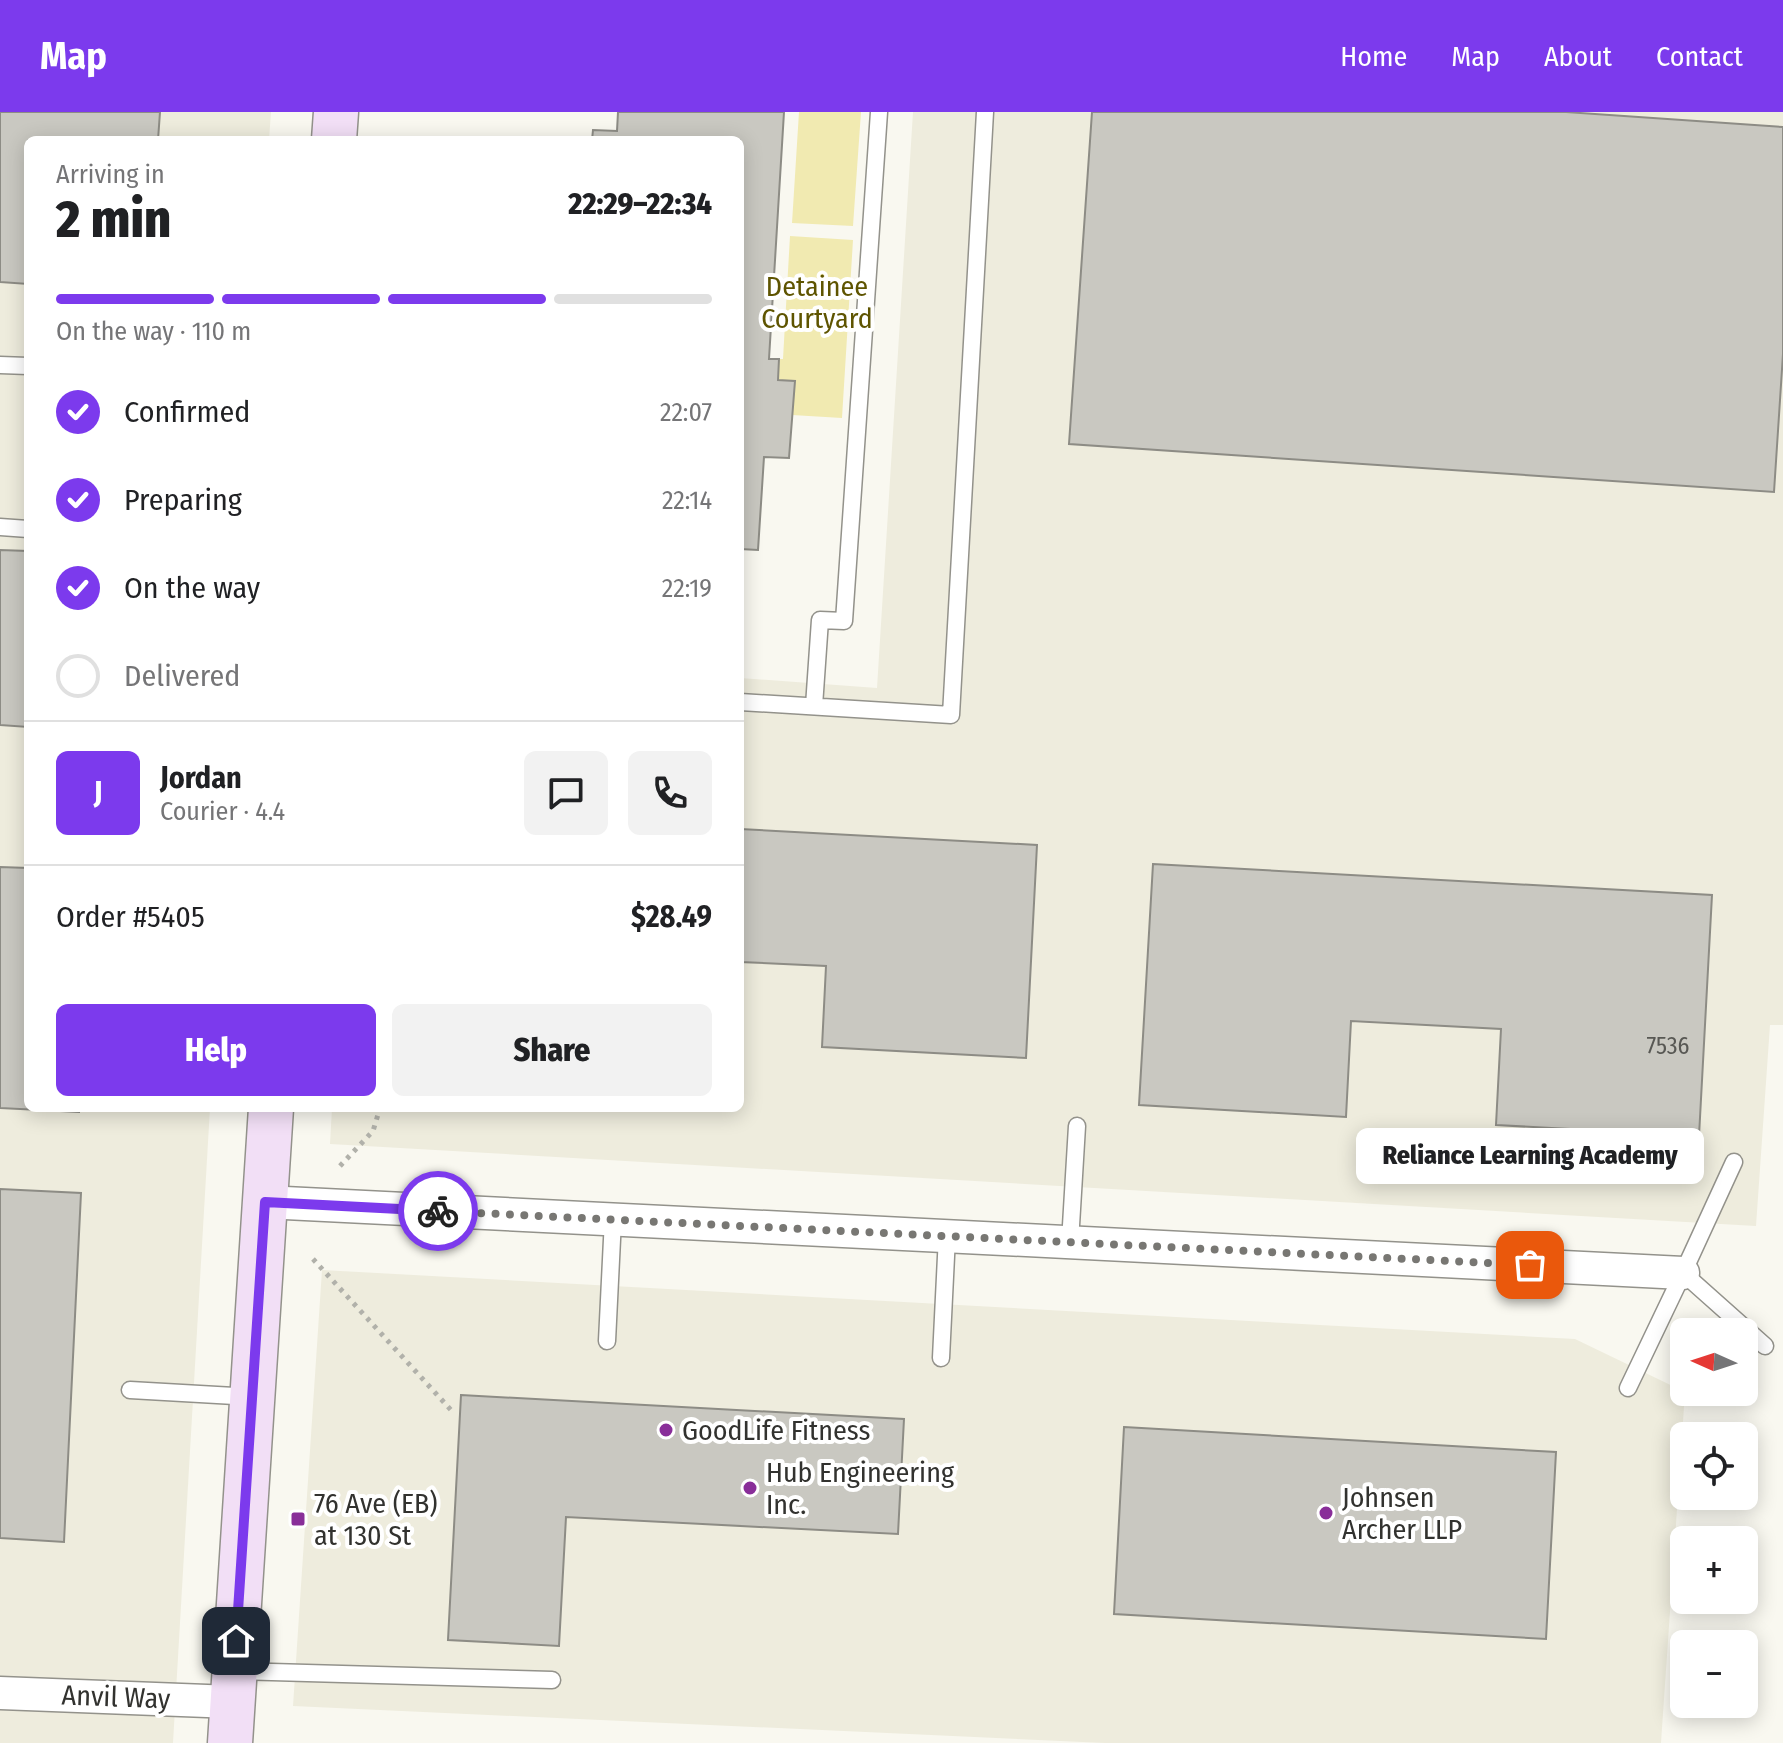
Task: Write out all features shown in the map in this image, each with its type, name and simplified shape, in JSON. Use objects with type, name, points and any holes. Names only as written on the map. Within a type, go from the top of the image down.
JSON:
[{"type":"main road","points":[[334,136],[336,112]]},
{"type":"main road","points":[[232,1706],[271,1112]]},
{"type":"street","points":[[265,1202],[1683,1273]]},
{"type":"street","name":"Anvil Way","points":[[0,1693],[232,1706]]},
{"type":"lane","points":[[814,706],[820,620],[844,621],[879,112]]},
{"type":"lane","points":[[744,702],[951,715],[985,112]]},
{"type":"lane","points":[[0,365],[24,366]]},
{"type":"lane","points":[[0,527],[24,529]]},
{"type":"lane","points":[[1070,1242],[1077,1126]]},
{"type":"lane","points":[[1628,1388],[1734,1162]]},
{"type":"lane","points":[[607,1341],[613,1219]]},
{"type":"lane","points":[[941,1358],[947,1236]]},
{"type":"lane","points":[[1683,1273],[1765,1346]]},
{"type":"lane","points":[[130,1390],[253,1397]]},
{"type":"lane","points":[[232,1706],[552,1680]]},
{"type":"path","points":[[340,1166],[373,1131],[379,1112]]},
{"type":"path","points":[[313,1259],[451,1410]]},
{"type":"shaded area","points":[[0,112],[271,112],[269,136],[24,136],[24,1112],[210,1112],[173,1743],[0,1743]]},
{"type":"shaded area","points":[[913,112],[1783,112],[1783,1025],[1770,1025],[1756,1226],[330,1144],[332,1112],[744,1112],[744,678],[877,688]]},
{"type":"shaded area","points":[[322,1270],[1575,1339],[1670,1385],[1670,1406],[1684,1406],[1683,1422],[1670,1422],[1670,1510],[1677,1510],[1676,1526],[1670,1526],[1670,1611],[1661,1743],[1105,1743],[293,1706]]},
{"type":"green space","name":"Detainee Courtyard","points":[[799,112],[861,112],[853,226],[792,223]]},
{"type":"green space","name":"Detainee Courtyard","points":[[790,236],[853,240],[842,418],[792,415],[778,380],[779,359],[783,359]]},
{"type":"building","points":[[0,112],[160,112],[158,136],[24,136],[24,284],[0,282]]},
{"type":"building","points":[[618,112],[784,112],[769,359],[779,359],[778,380],[795,381],[789,458],[764,457],[758,550],[744,549],[744,136],[592,136],[593,130],[617,131]]},
{"type":"building","points":[[1092,112],[1566,112],[1783,127],[1783,354],[1774,492],[1069,444]]},
{"type":"building","points":[[0,550],[24,551],[24,727],[0,725]]},
{"type":"building","points":[[744,829],[1037,845],[1026,1058],[822,1047],[826,966],[744,962]]},
{"type":"building","points":[[1153,864],[1712,895],[1699,1136],[1496,1125],[1501,1029],[1351,1021],[1346,1117],[1139,1105]]},
{"type":"building","points":[[0,867],[24,868],[24,1109],[0,1108]]},
{"type":"building","points":[[0,1189],[81,1193],[64,1542],[0,1538]]},
{"type":"building","points":[[461,1395],[904,1419],[898,1534],[566,1517],[559,1646],[448,1640]]},
{"type":"building","points":[[1124,1427],[1556,1452],[1546,1639],[1114,1614]]},
{"type":"way so far","points":[[438,1211],[1530,1265]]},
{"type":"place","name":"Reliance Learning Academy","points":[[1530,1265]]},
{"type":"place","name":"GoodLife Fitness","points":[[666,1430]]},
{"type":"place","name":"Hub Engineering Inc.","points":[[750,1488]]},
{"type":"place","name":"Johnsen Archer LLP","points":[[1326,1513]]},
{"type":"place","name":"76 Ave (EB) at 130 St","points":[[298,1519]]},
{"type":"route","points":[[236,1641],[265,1202],[438,1211]]}]
